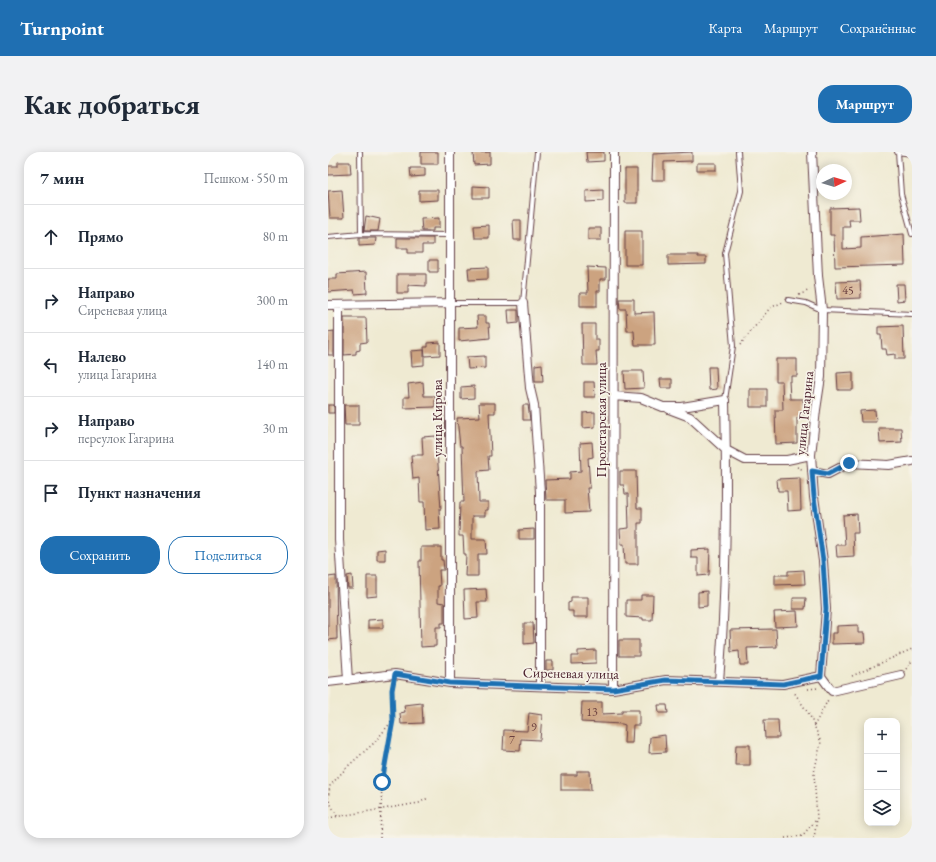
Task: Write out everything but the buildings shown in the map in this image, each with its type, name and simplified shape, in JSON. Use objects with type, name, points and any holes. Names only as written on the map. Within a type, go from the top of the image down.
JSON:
[{"type":"street","name":"улица Кирова","points":[[450,152],[450,683]]},
{"type":"street","name":"Пролетарская улица","points":[[613,689],[614,152]]},
{"type":"street","name":"улица Гагарина","points":[[812,152],[818,276],[822,310],[822,377],[816,410],[811,455],[814,497],[823,561],[826,609],[821,676]]},
{"type":"street","points":[[328,305],[450,303]]},
{"type":"street","points":[[523,304],[530,388],[534,405],[540,492],[540,686]]},
{"type":"street","points":[[338,305],[339,540],[348,680]]},
{"type":"street","points":[[614,396],[641,398],[690,417],[726,450],[745,460],[787,460],[811,455]]},
{"type":"street","points":[[663,407],[682,408],[725,400],[725,618],[719,681]]},
{"type":"street","points":[[812,471],[828,474],[849,463],[890,465],[912,460]]},
{"type":"street","name":"Сиреневая улица","points":[[328,682],[395,674],[450,683],[613,689],[666,680],[783,684],[821,676]]},
{"type":"street","points":[[821,676],[830,688],[901,675]]},
{"type":"lane","points":[[360,152],[361,234]]},
{"type":"lane","points":[[450,303],[523,304],[537,152]]},
{"type":"lane","points":[[725,400],[733,346],[725,253],[741,191],[738,152]]},
{"type":"lane","points":[[912,154],[898,152],[901,194],[912,234]]},
{"type":"lane","points":[[328,237],[361,234],[450,235]]},
{"type":"lane","points":[[788,300],[806,303],[822,310],[912,314]]},
{"type":"path","points":[[731,357],[770,308],[810,289]]},
{"type":"path","points":[[846,679],[912,650]]},
{"type":"path","points":[[380,838],[382,782],[393,720],[392,690],[395,674]]},
{"type":"path","points":[[783,684],[791,688],[810,716],[821,742],[814,773],[817,819],[814,838]]},
{"type":"path","points":[[806,689],[830,688],[814,726]]},
{"type":"path","points":[[337,816],[328,799],[330,786],[347,767],[374,743],[393,720]]},
{"type":"path","points":[[328,818],[419,803],[428,798]]},
{"type":"path","points":[[785,838],[802,836],[817,819]]},
{"type":"route","points":[[382,782],[393,720],[392,690],[395,674],[450,683],[613,689],[666,680],[783,684],[821,676],[826,609],[823,561],[812,471],[828,474],[849,463]]}]
